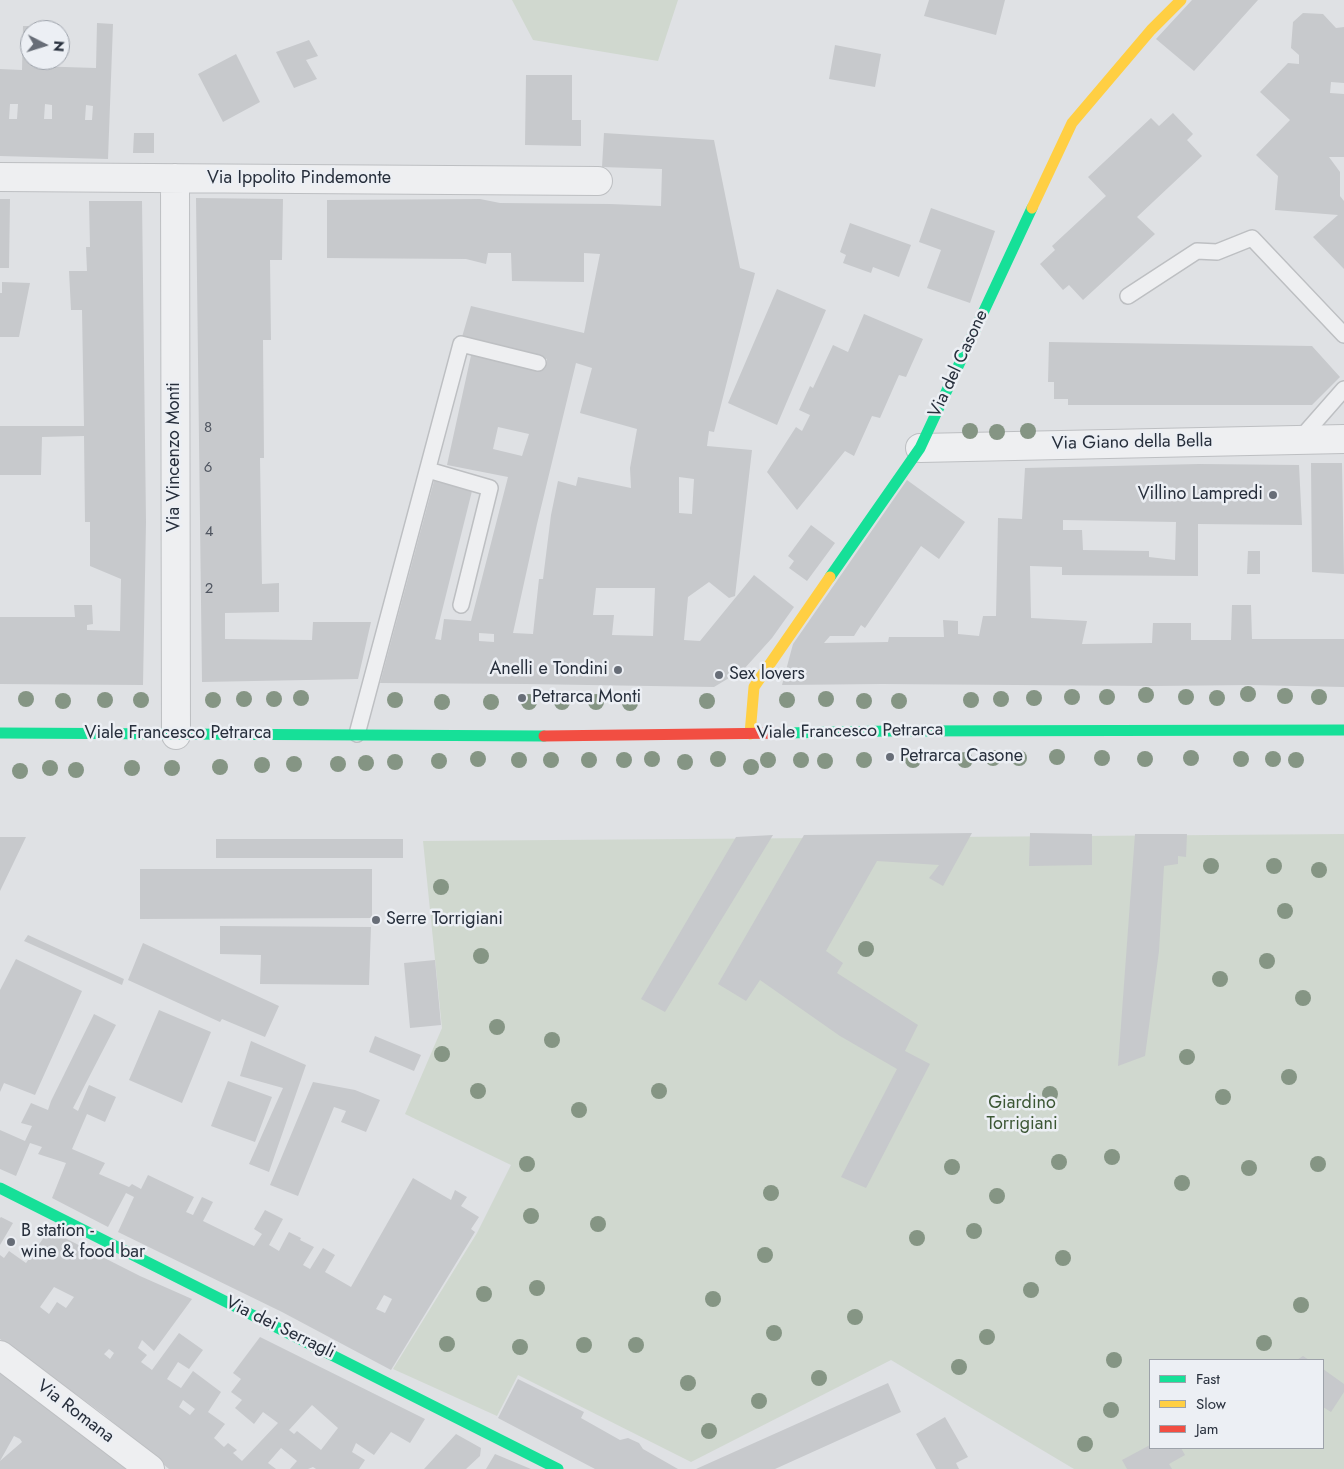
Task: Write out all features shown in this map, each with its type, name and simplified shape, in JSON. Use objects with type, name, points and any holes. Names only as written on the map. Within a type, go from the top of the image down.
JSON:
[{"type":"street","name":"Via del Casone","points":[[750,734],[754,687],[920,448],[1072,123],[1151,30],[1181,0]]},
{"type":"street","name":"Via Ippolito Pindemonte","points":[[0,177],[598,181]]},
{"type":"street","name":"Via Vincenzo Monti","points":[[175,178],[176,735]]},
{"type":"street","name":"Via Giano della Bella","points":[[920,448],[1344,439]]},
{"type":"street","name":"Viale Francesco Petrarca","points":[[0,733],[522,736],[889,731],[1344,730]]},
{"type":"street","name":"Via dei Serragli","points":[[0,1188],[558,1469]]},
{"type":"street","name":"Via Romana","points":[[0,1355],[150,1469]]},
{"type":"lane","points":[[1128,296],[1197,251],[1217,252],[1252,238],[1344,335]]},
{"type":"lane","points":[[357,734],[461,344],[538,363]]},
{"type":"lane","points":[[1300,439],[1344,388]]},
{"type":"lane","points":[[428,470],[490,488],[461,604]]},
{"type":"green space","points":[[512,0],[678,0],[658,61],[533,40]]},
{"type":"green space","name":"Giardino Torrigiani","points":[[1344,834],[1344,1469],[1074,1469],[891,1360],[691,1462],[518,1375],[497,1416],[393,1369],[477,1233],[511,1165],[405,1114],[442,1028],[423,841]]},
{"type":"building","points":[[929,0],[1005,0],[996,35],[924,16]]},
{"type":"building","points":[[1192,0],[1258,0],[1194,71],[1156,39]]},
{"type":"building","points":[[1303,13],[1323,14],[1336,28],[1344,27],[1344,83],[1331,82],[1330,93],[1344,94],[1344,157],[1329,157],[1340,172],[1340,196],[1344,201],[1344,269],[1313,237],[1338,215],[1275,210],[1278,176],[1256,155],[1290,120],[1260,92],[1288,63],[1299,64],[1299,55],[1291,48],[1293,22]]},
{"type":"building","points":[[97,23],[113,24],[108,159],[0,156],[0,69],[70,70],[70,67],[96,68]],"holes":[[[10,104],[18,104],[17,119],[9,119]],[[45,104],[52,105],[52,119],[44,119]],[[86,105],[93,106],[92,120],[85,120]]]},
{"type":"building","points":[[309,40],[318,56],[306,60],[317,79],[294,88],[276,52]]},
{"type":"building","points":[[835,45],[881,54],[875,87],[829,79]]},
{"type":"building","points":[[236,54],[260,102],[223,122],[198,74]]},
{"type":"building","points":[[526,75],[572,75],[572,120],[581,120],[581,146],[525,145]]},
{"type":"building","points":[[1173,113],[1193,134],[1187,140],[1202,156],[1137,217],[1155,234],[1083,300],[1069,285],[1063,290],[1040,264],[1055,250],[1052,246],[1106,196],[1088,177],[1151,118],[1159,126]]},
{"type":"building","points":[[134,133],[154,133],[154,153],[133,153]]},
{"type":"building","points":[[604,133],[714,140],[740,268],[755,273],[714,432],[709,431],[707,446],[752,450],[735,596],[729,598],[709,582],[688,597],[684,640],[700,641],[754,575],[794,607],[772,638],[744,669],[714,687],[380,683],[434,481],[472,491],[435,639],[441,640],[444,619],[471,621],[508,477],[447,465],[472,351],[545,369],[547,359],[462,337],[471,306],[584,333],[600,254],[584,253],[584,282],[512,281],[511,253],[488,253],[486,264],[466,259],[327,258],[327,200],[480,199],[500,203],[661,206],[662,169],[602,167]],"holes":[[[576,363],[592,368],[580,413],[637,429],[630,468],[631,488],[578,477],[576,486],[558,481],[551,515],[543,579],[539,579],[533,634],[513,633]],[[498,427],[529,434],[522,456],[493,449]],[[679,477],[694,479],[692,514],[679,513]],[[596,588],[655,588],[653,636],[612,635],[614,615],[593,615]],[[479,633],[494,634],[494,642],[479,641]]]},
{"type":"building","points":[[196,198],[283,199],[282,260],[270,260],[271,340],[263,340],[264,458],[260,458],[262,584],[279,583],[279,612],[225,613],[225,639],[312,640],[313,622],[371,622],[358,679],[202,682]]},
{"type":"building","points":[[0,199],[10,199],[9,268],[0,268]]},
{"type":"building","points":[[89,201],[142,201],[146,522],[143,685],[0,684],[0,617],[75,617],[74,605],[92,605],[93,624],[87,625],[87,630],[120,631],[121,579],[90,566],[90,522],[85,522],[84,436],[42,437],[41,475],[0,475],[0,426],[84,426],[82,310],[71,310],[69,271],[87,271],[86,247],[90,247]]},
{"type":"building","points":[[931,208],[995,231],[970,303],[927,288],[941,250],[919,242]]},
{"type":"building","points":[[850,223],[911,245],[899,277],[873,267],[871,273],[843,263],[846,255],[840,252]]},
{"type":"building","points":[[2,282],[30,283],[19,337],[0,337],[0,293],[2,293]]},
{"type":"building","points":[[777,289],[826,310],[777,425],[728,403]]},
{"type":"building","points":[[864,314],[923,339],[906,377],[899,375],[880,418],[872,416],[854,456],[845,451],[797,510],[767,472],[796,427],[802,431],[810,415],[799,410],[810,386],[813,388],[833,345],[848,352]]},
{"type":"building","points":[[1049,342],[1312,346],[1340,377],[1312,405],[1068,405],[1068,399],[1054,399],[1054,382],[1048,382]]},
{"type":"building","points":[[1311,463],[1342,463],[1344,574],[1312,572]]},
{"type":"building","points":[[1199,464],[1299,465],[1302,525],[1198,524],[1198,576],[1062,575],[1062,567],[1030,566],[1031,618],[1087,621],[1082,644],[1152,643],[1153,623],[1191,623],[1191,640],[1231,640],[1232,605],[1251,605],[1252,639],[1344,639],[1344,687],[1250,685],[782,685],[793,644],[907,480],[965,522],[939,559],[921,546],[865,628],[861,625],[854,636],[830,636],[824,643],[888,642],[889,637],[944,637],[943,620],[958,621],[958,634],[979,636],[983,616],[996,616],[998,518],[1022,519],[1025,468]],"holes":[[[1063,520],[1176,522],[1175,560],[1149,557],[1149,551],[1083,550],[1082,530],[1063,530]]]},
{"type":"building","points":[[811,525],[835,543],[807,581],[789,568],[794,561],[788,556]]},
{"type":"building","points":[[1248,551],[1260,551],[1260,574],[1247,574]]},
{"type":"building","points":[[972,833],[943,886],[929,878],[939,865],[877,861],[826,951],[843,963],[837,973],[918,1025],[905,1051],[930,1064],[866,1188],[841,1177],[897,1069],[840,1036],[760,980],[746,1001],[718,984],[804,835]]},
{"type":"building","points":[[1030,833],[1092,834],[1092,865],[1029,866]]},
{"type":"building","points":[[1135,834],[1187,834],[1186,857],[1178,856],[1178,864],[1164,866],[1159,951],[1145,1056],[1118,1066]]},
{"type":"building","points":[[773,835],[665,1012],[641,999],[736,837]]},
{"type":"building","points":[[0,837],[26,837],[0,891]]},
{"type":"building","points":[[216,839],[403,839],[403,858],[216,858]]},
{"type":"building","points":[[140,869],[372,869],[372,918],[140,919]]},
{"type":"building","points":[[220,926],[371,927],[369,985],[260,984],[261,955],[220,954]]},
{"type":"building","points":[[28,935],[124,979],[122,985],[24,941]]},
{"type":"building","points":[[143,943],[279,1006],[265,1037],[222,1019],[220,1022],[128,980]]},
{"type":"building","points":[[16,959],[82,991],[35,1095],[4,1083],[0,1092],[0,990]]},
{"type":"building","points":[[435,960],[441,1025],[410,1028],[404,963]]},
{"type":"building","points":[[159,1010],[211,1032],[182,1103],[129,1080]]},
{"type":"building","points":[[94,1014],[116,1025],[73,1108],[78,1111],[89,1085],[116,1097],[105,1122],[87,1114],[72,1149],[105,1163],[99,1174],[129,1187],[132,1184],[141,1189],[148,1175],[194,1197],[186,1212],[193,1215],[202,1197],[213,1202],[203,1221],[254,1246],[262,1234],[254,1229],[265,1210],[283,1219],[269,1245],[279,1251],[289,1232],[301,1238],[300,1240],[314,1247],[303,1265],[310,1269],[323,1248],[335,1255],[325,1272],[351,1287],[413,1178],[451,1200],[455,1190],[467,1197],[461,1206],[479,1217],[471,1229],[475,1232],[391,1370],[282,1312],[118,1232],[134,1197],[126,1193],[108,1227],[52,1198],[66,1163],[38,1154],[42,1147],[30,1143],[16,1176],[0,1169],[0,1130],[25,1141],[32,1126],[21,1123],[31,1103],[48,1110]],"holes":[[[384,1295],[392,1299],[385,1313],[376,1309]]]},
{"type":"building","points":[[375,1036],[421,1055],[414,1071],[369,1052]]},
{"type":"building","points":[[251,1041],[306,1065],[269,1172],[249,1164],[283,1088],[240,1076]]},
{"type":"building","points":[[228,1081],[272,1097],[255,1142],[211,1126]]},
{"type":"building","points":[[313,1082],[355,1090],[380,1100],[366,1132],[341,1122],[346,1111],[334,1107],[298,1196],[270,1185]]},
{"type":"building","points":[[0,1218],[13,1223],[0,1245]]},
{"type":"building","points":[[49,1230],[140,1276],[192,1299],[154,1351],[142,1340],[138,1348],[147,1355],[141,1362],[152,1370],[179,1333],[203,1350],[189,1369],[178,1362],[167,1379],[181,1388],[193,1371],[221,1392],[208,1412],[225,1424],[214,1438],[224,1447],[228,1443],[237,1450],[233,1453],[242,1461],[278,1423],[263,1412],[254,1424],[235,1408],[242,1400],[231,1392],[241,1379],[233,1373],[260,1337],[425,1419],[410,1443],[391,1432],[374,1455],[356,1443],[352,1452],[365,1460],[359,1469],[316,1469],[313,1467],[308,1469],[290,1469],[297,1461],[281,1448],[268,1463],[276,1469],[169,1469],[103,1414],[0,1339],[0,1255],[4,1258],[9,1251],[26,1263]],"holes":[[[54,1287],[74,1297],[66,1308],[57,1302],[49,1314],[40,1307]],[[109,1349],[114,1353],[110,1359],[104,1354]],[[183,1400],[195,1409],[190,1415],[179,1407]],[[312,1405],[338,1428],[321,1450],[297,1431],[294,1434],[289,1430]]]},
{"type":"building","points":[[0,1368],[135,1469],[0,1469],[0,1461]],"holes":[[[14,1436],[20,1439],[22,1442],[0,1461]]]},
{"type":"building","points":[[1324,1370],[1344,1384],[1344,1392],[1331,1412],[1324,1408]]},
{"type":"building","points":[[518,1379],[584,1412],[581,1418],[620,1440],[628,1438],[639,1443],[643,1449],[678,1469],[595,1469],[498,1418]]},
{"type":"building","points":[[888,1383],[901,1412],[775,1469],[696,1469]]},
{"type":"building","points":[[945,1417],[968,1457],[956,1463],[959,1469],[936,1469],[916,1434]]},
{"type":"building","points":[[456,1434],[481,1448],[480,1456],[466,1469],[424,1469]]},
{"type":"building","points":[[1149,1446],[1149,1449],[1182,1449],[1185,1455],[1169,1464],[1172,1469],[1127,1469],[1122,1460]]},
{"type":"building","points":[[495,1454],[531,1469],[486,1469]]},
{"type":"traffic: fast","points":[[830,577],[920,448],[1032,208]]},
{"type":"traffic: fast","points":[[784,733],[1344,730]]},
{"type":"traffic: fast","points":[[0,733],[544,736]]},
{"type":"traffic: fast","points":[[0,1188],[558,1469]]},
{"type":"traffic: slow","points":[[1032,208],[1072,123],[1151,30],[1181,0]]},
{"type":"traffic: slow","points":[[750,734],[754,687],[830,577]]},
{"type":"traffic: jam","points":[[544,736],[784,733]]},
{"type":"place","name":"Villino Lampredi","points":[[1273,495]]},
{"type":"place","name":"Anelli e Tondini","points":[[618,670]]},
{"type":"place","name":"Sex lovers","points":[[719,675]]},
{"type":"place","name":"Petrarca Monti","points":[[522,698]]},
{"type":"place","name":"Petrarca Casone","points":[[890,757]]},
{"type":"place","name":"Serre Torrigiani","points":[[376,920]]},
{"type":"place","name":"B station - wine & food bar","points":[[11,1242]]}]
